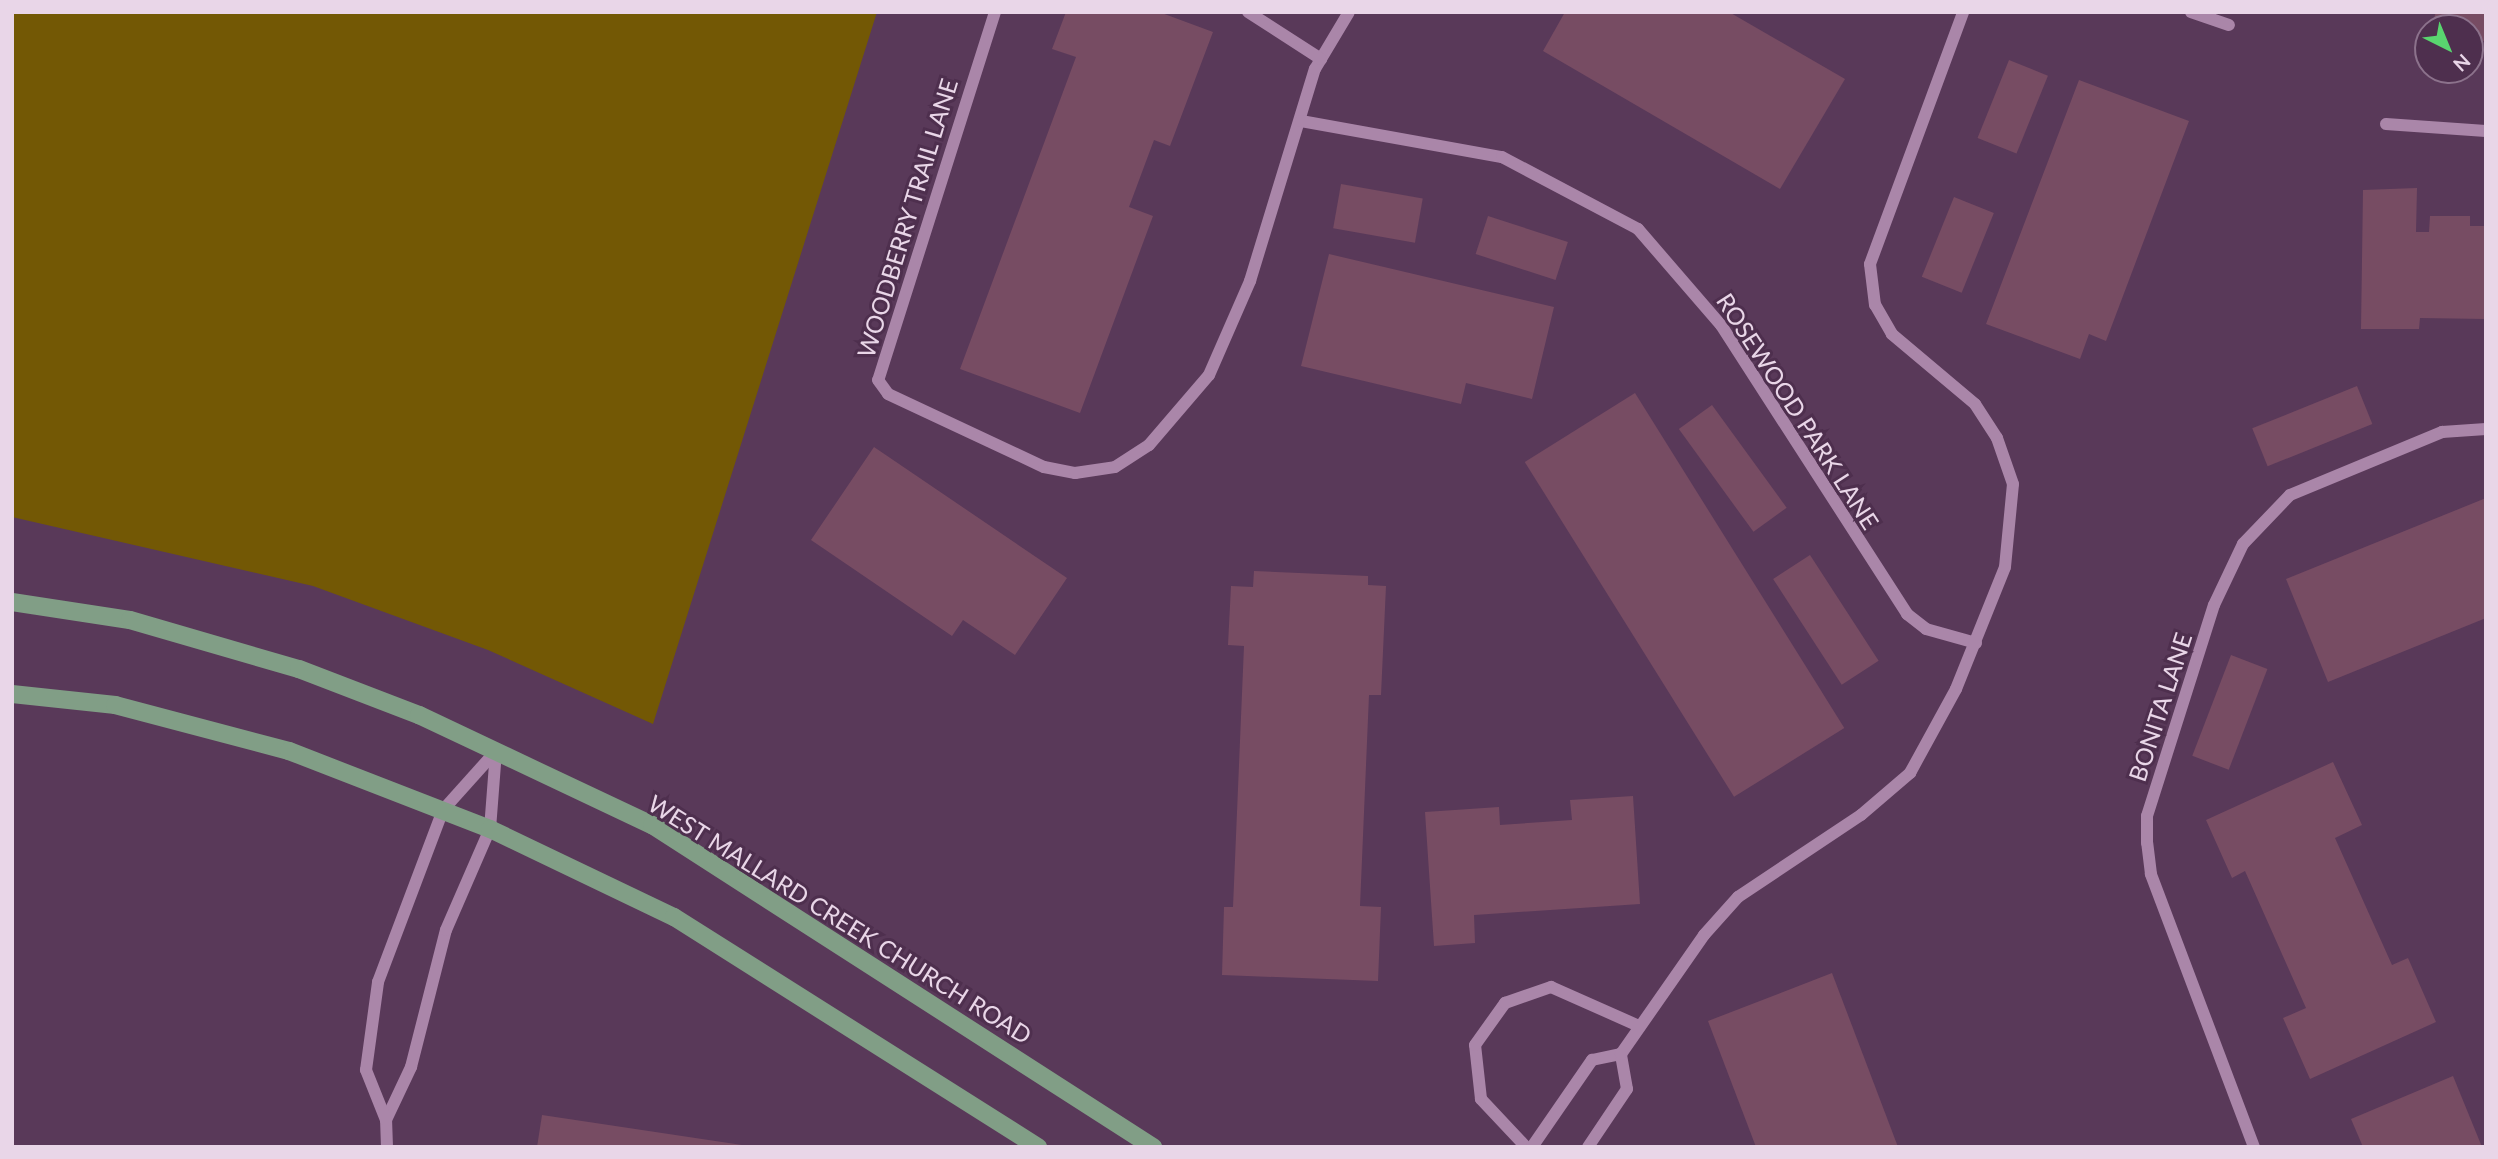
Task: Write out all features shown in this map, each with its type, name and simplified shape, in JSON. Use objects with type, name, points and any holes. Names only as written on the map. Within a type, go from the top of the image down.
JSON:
[{"type":"main road","name":"WEST MALLARD CREEK CHURCH ROAD","points":[[12,602],[130,620],[299,669],[496,751],[652,825],[1153,1147]]},
{"type":"main road","points":[[12,694],[115,705],[276,748],[490,830],[674,917],[1038,1147]]},
{"type":"street","name":"WOODBERRY TRAIL LANE","points":[[995,12],[878,380],[888,394],[1044,467],[1075,473],[1115,467],[1149,445],[1209,376],[1250,281],[1321,59],[1349,12]]},
{"type":"street","points":[[1248,12],[1321,59]]},
{"type":"street","points":[[1588,1147],[1627,1088],[1621,1054],[1639,1026],[1738,897],[1861,815],[1910,773],[1976,643],[2005,567],[2013,484],[1975,404],[1892,334],[1875,305],[1870,264],[1963,12]]},
{"type":"street","points":[[2191,12],[2229,24]]},
{"type":"street","name":"ROSEWOOD PARK LANE","points":[[1301,121],[1502,157],[1637,229],[1721,325],[1907,614],[1926,629],[1976,643]]},
{"type":"street","points":[[2386,124],[2486,131]]},
{"type":"street","name":"BONITA LANE","points":[[2254,1147],[2151,874],[2147,843],[2147,816],[2197,657],[2243,544],[2290,495],[2442,432],[2486,429]]},
{"type":"street","points":[[387,1147],[386,1120],[366,1070],[368,1026],[443,810],[496,751]]},
{"type":"street","points":[[386,1120],[411,1066],[446,930],[490,830],[496,751]]},
{"type":"street","points":[[1526,1147],[1481,1099],[1475,1045],[1504,1003],[1551,987],[1639,1026]]},
{"type":"street","points":[[1532,1147],[1592,1060],[1621,1054]]},
{"type":"shaded area","points":[[12,12],[877,12],[653,724],[488,650],[313,586],[12,517]]},
{"type":"building","points":[[1066,12],[1159,12],[1213,32],[1170,146],[1154,140],[1129,207],[1153,216],[1080,413],[960,369],[1076,57],[1052,49]]},
{"type":"building","points":[[1565,12],[1729,12],[1845,79],[1780,189],[1543,51]]},
{"type":"building","points":[[2486,12],[2486,42],[2484,14],[2435,14]]},
{"type":"building","points":[[2009,60],[2048,76],[2016,154],[1978,138]]},
{"type":"building","points":[[2079,80],[2189,121],[2106,341],[2089,334],[2080,359],[1986,324]]},
{"type":"building","points":[[1341,184],[1423,198],[1415,243],[1333,228]]},
{"type":"building","points":[[2417,188],[2416,232],[2429,232],[2430,216],[2470,216],[2470,226],[2486,226],[2486,319],[2420,318],[2419,329],[2361,329],[2363,190]]},
{"type":"building","points":[[1954,197],[1994,213],[1962,293],[1922,277]]},
{"type":"building","points":[[1488,216],[1568,242],[1556,280],[1476,254]]},
{"type":"building","points":[[1329,254],[1554,307],[1532,399],[1466,383],[1461,404],[1301,366]]},
{"type":"building","points":[[2357,386],[2372,424],[2268,466],[2252,428]]},
{"type":"building","points":[[1635,393],[1844,728],[1734,797],[1525,462]]},
{"type":"building","points":[[1712,405],[1787,508],[1753,532],[1679,429]]},
{"type":"building","points":[[874,447],[1067,578],[1015,655],[963,620],[952,636],[811,540]]},
{"type":"building","points":[[2486,498],[2486,618],[2328,682],[2286,579]]},
{"type":"building","points":[[1810,555],[1879,661],[1842,685],[1773,579]]},
{"type":"building","points":[[1254,571],[1368,576],[1368,585],[1386,586],[1381,695],[1369,695],[1360,906],[1381,907],[1378,981],[1222,975],[1224,907],[1233,907],[1244,646],[1228,645],[1231,586],[1253,587]]},
{"type":"building","points":[[2231,655],[2267,669],[2229,770],[2192,756]]},
{"type":"building","points":[[2333,762],[2362,825],[2335,838],[2392,965],[2408,958],[2436,1022],[2310,1079],[2283,1018],[2306,1008],[2245,871],[2232,878],[2206,820]]},
{"type":"building","points":[[1633,796],[1640,904],[1474,915],[1475,943],[1434,946],[1425,812],[1499,807],[1500,825],[1572,820],[1570,800]]},
{"type":"building","points":[[1832,973],[1898,1147],[1756,1147],[1708,1021]]},
{"type":"building","points":[[2453,1076],[2482,1147],[2363,1147],[2351,1119]]},
{"type":"building","points":[[542,1115],[742,1145],[742,1147],[537,1147]]}]
